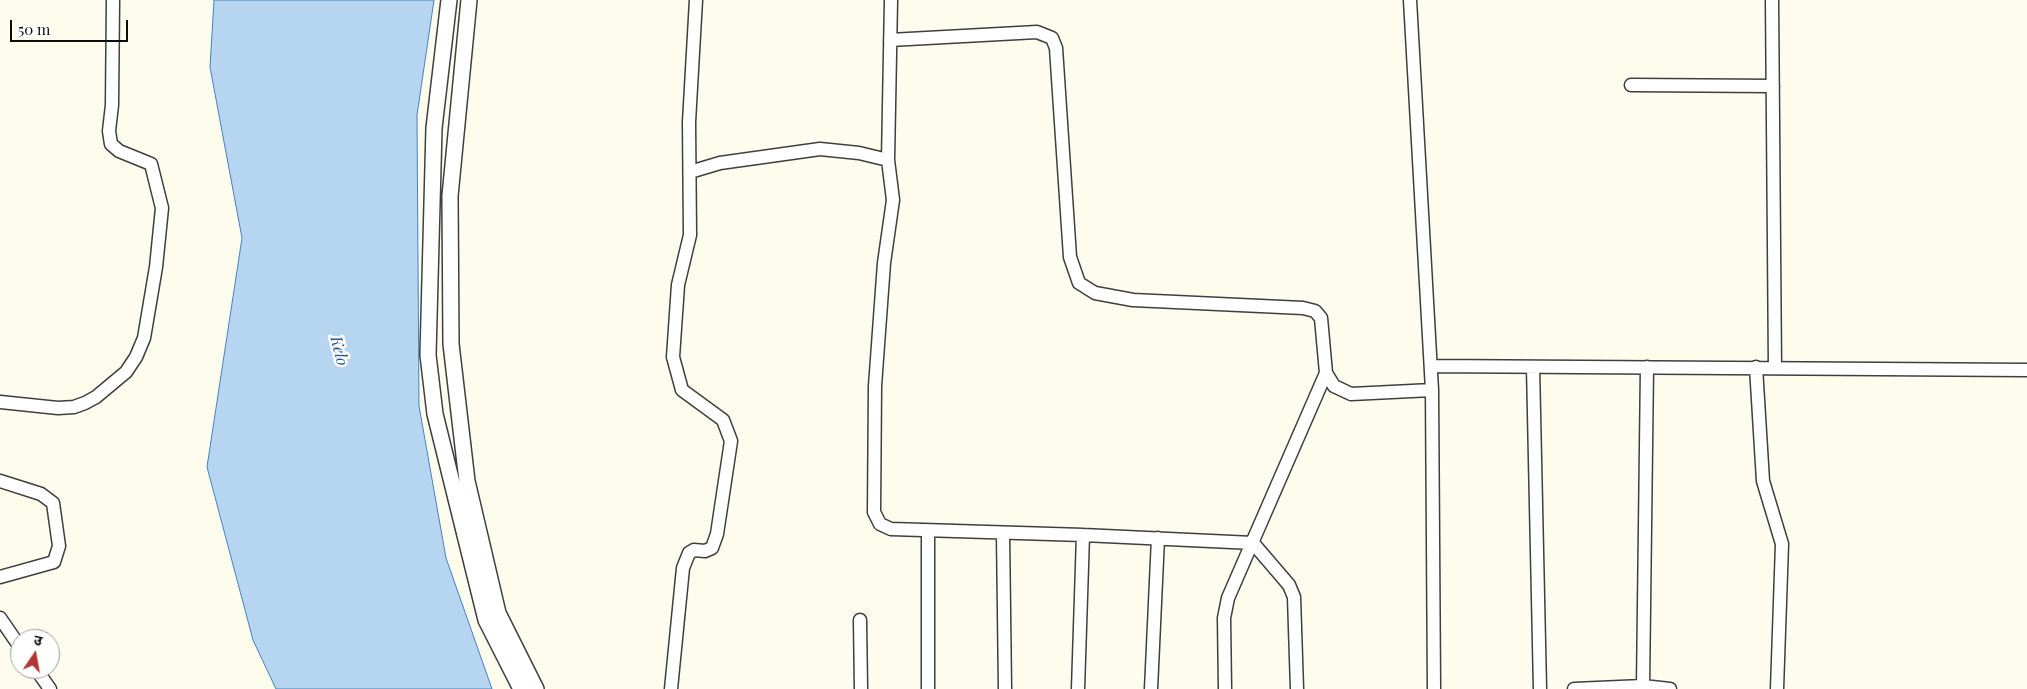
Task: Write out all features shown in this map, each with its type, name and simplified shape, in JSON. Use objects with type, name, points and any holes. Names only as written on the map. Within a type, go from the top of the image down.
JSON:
[{"type":"street","points":[[0,402],[58,408],[74,407],[85,403],[96,397],[126,372],[144,338],[156,267],[162,208],[151,164],[119,151],[111,144],[109,131],[112,105],[113,0]]},
{"type":"street","points":[[449,0],[434,128],[428,355],[434,414],[486,620],[521,689]]},
{"type":"street","points":[[469,0],[450,196],[451,344],[467,480],[498,613],[536,689]]},
{"type":"street","points":[[672,689],[683,568],[689,553],[694,550],[705,551],[712,548],[731,441],[723,420],[682,390],[672,357],[678,285],[690,235],[689,122],[696,0]]},
{"type":"street","points":[[891,0],[888,160],[893,200],[884,263],[875,386],[874,512],[880,524],[891,529],[1253,543],[1289,585],[1294,597],[1297,689]]},
{"type":"street","points":[[1410,0],[1432,390],[1434,689]]},
{"type":"street","points":[[1772,0],[1775,368]]},
{"type":"street","points":[[890,40],[1038,32],[1052,38],[1056,48],[1070,257],[1079,284],[1095,294],[1133,300],[1303,308],[1315,311],[1322,318],[1326,372],[1334,386],[1351,394],[1432,390]]},
{"type":"street","points":[[1631,85],[1773,86]]},
{"type":"street","points":[[690,172],[720,163],[820,149],[859,153],[888,160]]},
{"type":"street","points":[[1431,366],[2027,370]]},
{"type":"street","points":[[1533,367],[1540,689]]},
{"type":"street","points":[[1643,686],[1647,367]]},
{"type":"street","points":[[1756,367],[1763,481],[1782,544],[1777,689]]},
{"type":"street","points":[[1225,689],[1224,618],[1228,598],[1326,372]]},
{"type":"street","points":[[0,481],[41,494],[53,503],[60,546],[54,562],[0,577]]},
{"type":"street","points":[[928,530],[928,689]]},
{"type":"street","points":[[1003,533],[1005,689]]},
{"type":"street","points":[[1078,689],[1083,535]]},
{"type":"street","points":[[1151,689],[1158,538]]},
{"type":"street","points":[[0,618],[10,632]]},
{"type":"street","points":[[860,620],[861,689]]},
{"type":"street","points":[[1574,689],[1643,686],[1670,689]]},
{"type":"water","name":"Kelo","points":[[214,0],[434,0],[417,115],[419,406],[446,558],[492,689],[276,689],[253,640],[207,467],[242,238],[210,67]]}]
